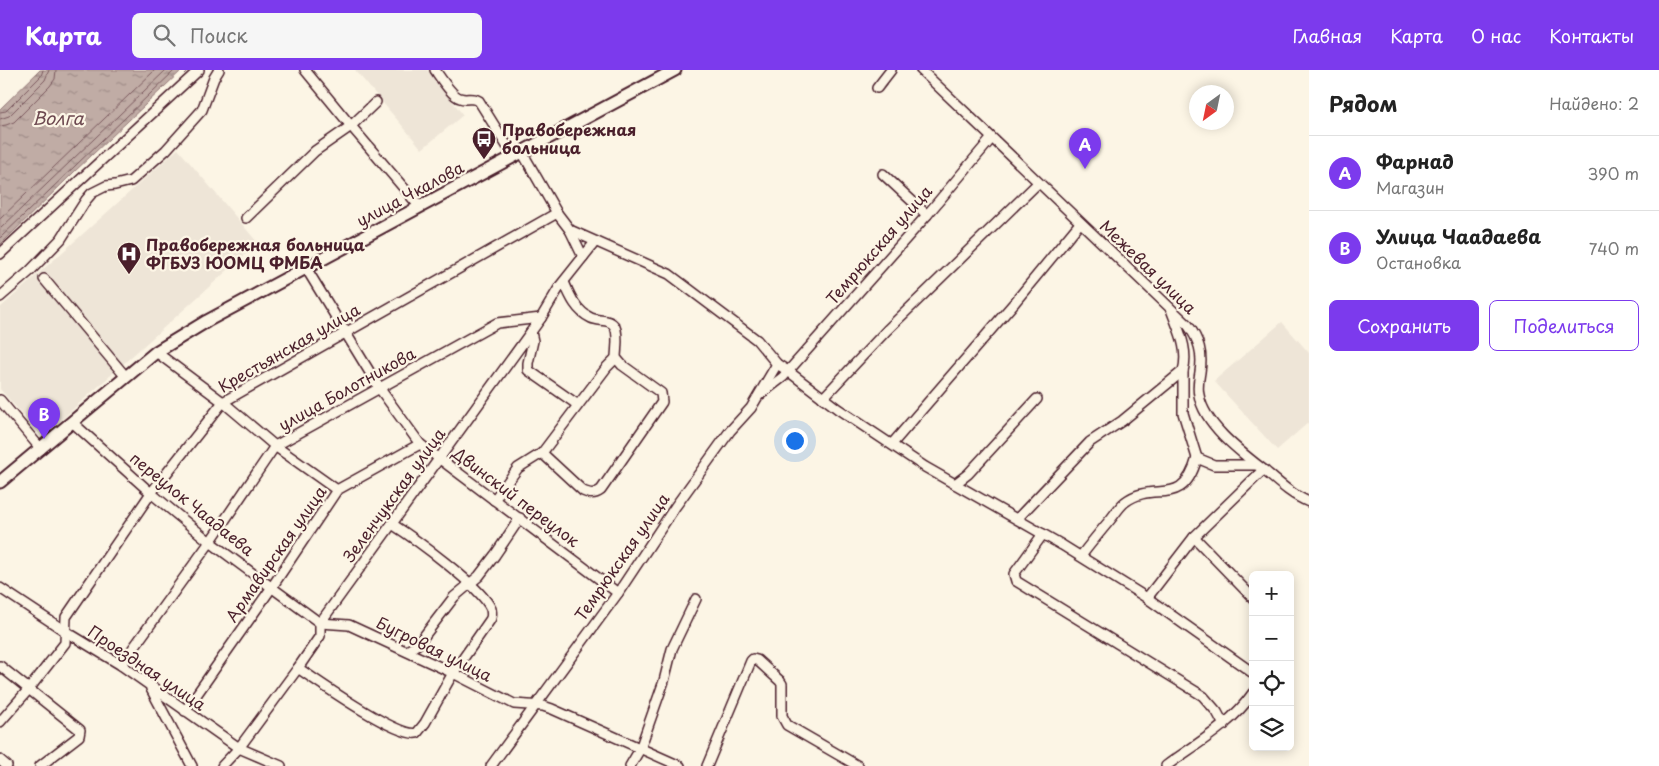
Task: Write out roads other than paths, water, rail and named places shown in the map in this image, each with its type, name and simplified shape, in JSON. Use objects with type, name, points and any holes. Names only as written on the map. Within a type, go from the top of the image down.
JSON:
[{"type":"main road","name":"улица Чкалова","points":[[0,482],[156,352],[207,321],[675,70]]},
{"type":"street","points":[[0,254],[198,70]]},
{"type":"street","points":[[0,297],[61,240],[92,193],[106,186],[131,180],[166,150],[202,110],[219,70]]},
{"type":"street","points":[[305,70],[420,207]]},
{"type":"street","points":[[435,70],[456,96],[462,99],[473,98],[480,101],[570,230],[583,257]]},
{"type":"street","points":[[877,88],[891,70]]},
{"type":"street","name":"Межевая улица","points":[[921,70],[991,139],[1188,325],[1201,348],[1199,394],[1202,406],[1216,428],[1238,451],[1288,490],[1309,502]]},
{"type":"street","points":[[246,218],[315,151],[351,126],[376,102]]},
{"type":"street","name":"Темрюкская улица","points":[[757,397],[788,371],[927,215],[991,139]]},
{"type":"street","points":[[883,174],[927,215]]},
{"type":"street","points":[[823,398],[887,330],[1038,183]]},
{"type":"street","name":"Крестьянская улица","points":[[0,722],[65,643],[66,617],[151,493],[223,402],[557,213]]},
{"type":"street","points":[[892,444],[1015,302],[1080,223]]},
{"type":"street","points":[[570,230],[669,274],[758,340],[776,364],[823,398],[926,467],[1081,556],[1147,598],[1249,670]]},
{"type":"street","name":"Зеленчукская улица","points":[[222,766],[239,748],[298,668],[320,636],[320,623],[531,332],[564,282],[595,242]]},
{"type":"street","name":"Двинский переулок","points":[[306,268],[380,389],[420,444],[618,592]]},
{"type":"street","points":[[44,279],[126,378]]},
{"type":"street","points":[[542,454],[583,491],[591,494],[596,493],[601,490],[661,404],[662,398],[661,393],[622,365],[616,358],[617,330],[614,325],[609,321],[589,317],[581,311],[571,300],[564,282]]},
{"type":"street","points":[[1081,556],[1127,501],[1142,495],[1167,492],[1183,485],[1194,471],[1197,458],[1184,413],[1184,346],[1170,309]]},
{"type":"street","name":"улица Болотникова","points":[[121,665],[210,542],[275,446],[497,323],[541,318]]},
{"type":"street","points":[[531,332],[533,341],[528,370],[578,406]]},
{"type":"street","points":[[156,352],[223,402],[275,446],[337,490]]},
{"type":"street","points":[[494,500],[518,468],[542,454],[607,367],[616,358]]},
{"type":"street","name":"Темрюкская улица","points":[[491,766],[618,592],[675,507],[730,431],[751,408],[776,364]]},
{"type":"street","points":[[1017,519],[1090,442],[1122,421],[1183,370]]},
{"type":"street","points":[[955,484],[968,474],[1037,399]]},
{"type":"street","points":[[0,400],[40,450]]},
{"type":"street","name":"переулок Чаадаева","points":[[72,422],[151,493],[210,542],[320,623]]},
{"type":"street","name":"Армавирская улица","points":[[185,711],[337,490],[420,444]]},
{"type":"street","points":[[1197,458],[1214,465],[1260,468]]},
{"type":"street","points":[[1147,598],[1194,537],[1260,468]]},
{"type":"street","points":[[407,651],[418,644],[454,597],[479,576],[520,518]]},
{"type":"street","points":[[298,668],[345,700],[412,734],[417,733],[425,723],[453,673],[492,618],[489,606],[469,584],[421,543],[392,524]]},
{"type":"street","points":[[1043,534],[1014,574],[1016,581],[1203,696],[1218,712],[1224,725]]},
{"type":"street","points":[[1194,537],[1249,594]]},
{"type":"street","name":"Проездная улица","points":[[0,588],[121,665],[239,748],[280,766]]},
{"type":"street","points":[[630,766],[640,749],[664,681],[672,649],[696,599]]},
{"type":"street","name":"Бугровая улица","points":[[320,623],[349,625],[453,673],[514,704],[534,707],[543,706],[552,709],[640,749]]},
{"type":"street","points":[[707,766],[753,659],[757,660],[782,684],[782,716],[787,725],[858,766]]},
{"type":"street","points":[[0,666],[78,728],[79,736],[40,766]]},
{"type":"street","points":[[149,686],[192,766]]},
{"type":"street","points":[[1166,766],[1224,725],[1249,698]]},
{"type":"street","points":[[640,749],[680,766]]},
{"type":"street","points":[[180,766],[186,756]]},
{"type":"street","points":[[0,760],[7,766]]},
{"type":"water","name":"Волга","points":[[40,70],[182,70],[0,245],[0,109]]},
{"type":"place","name":"Правобережная больница","points":[[484,160]]},
{"type":"place","name":"Фарнад","points":[[1085,169]]},
{"type":"place","name":"Правобережная больница ФГБУЗ ЮОМЦ ФМБА","points":[[129,275]]},
{"type":"place","name":"Улица Чаадаева","points":[[44,439]]}]
